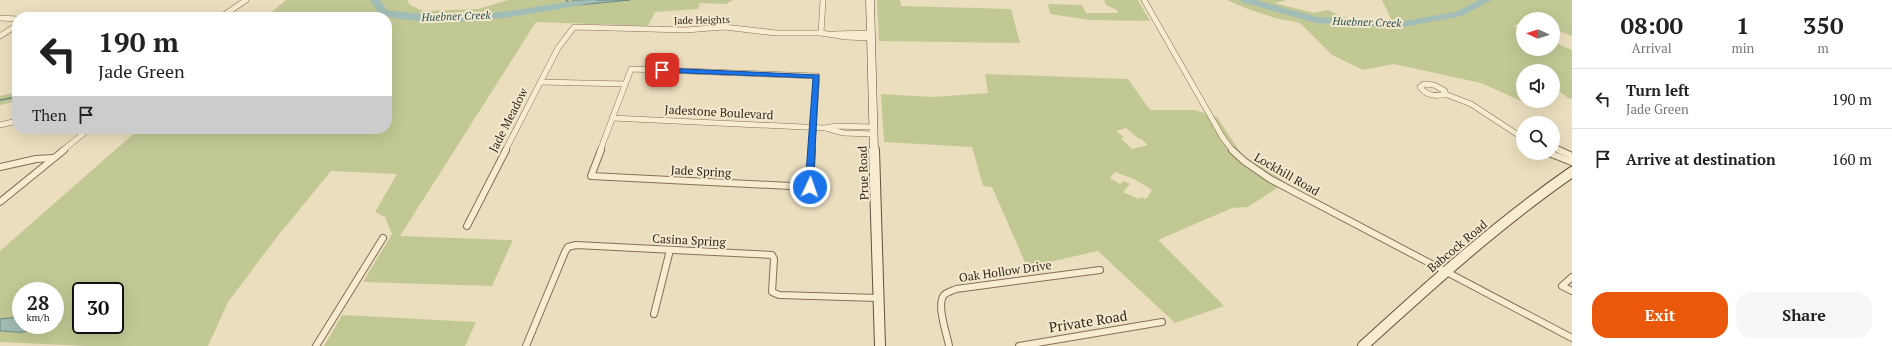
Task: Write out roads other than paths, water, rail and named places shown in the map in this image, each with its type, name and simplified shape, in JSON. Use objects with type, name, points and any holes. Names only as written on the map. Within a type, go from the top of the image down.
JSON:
[{"type":"main road","name":"Prue Road","points":[[870,0],[880,346]]},
{"type":"main road","name":"Babcock Road","points":[[1363,346],[1446,271],[1529,202],[1572,172]]},
{"type":"street","points":[[228,12],[246,0]]},
{"type":"street","points":[[821,33],[823,0]]},
{"type":"street","name":"Lockhill Road","points":[[1144,0],[1220,134],[1233,152],[1244,162],[1270,179],[1572,338]]},
{"type":"street","points":[[0,18],[12,19]]},
{"type":"street","name":"Jade Heights","points":[[574,27],[686,30],[724,27],[776,33],[870,35]]},
{"type":"street","name":"Jade Meadow","points":[[467,226],[558,48],[574,27]]},
{"type":"street","points":[[0,36],[12,28]]},
{"type":"street","points":[[612,118],[631,69],[817,76],[814,127]]},
{"type":"street","points":[[541,82],[625,84]]},
{"type":"street","points":[[1446,94],[1471,104],[1497,123],[1516,134]]},
{"type":"street","name":"Jadestone Boulevard","points":[[612,118],[814,127],[849,133],[873,131]]},
{"type":"street","name":"Jade Spring","points":[[612,118],[591,176],[810,187],[814,127]]},
{"type":"street","points":[[0,124],[12,122]]},
{"type":"street","points":[[849,126],[849,133]]},
{"type":"street","name":"Jadestone Boulevard","points":[[825,128],[849,126],[873,131]]},
{"type":"street","points":[[0,202],[83,134]]},
{"type":"street","points":[[1560,150],[1572,156]]},
{"type":"street","points":[[1560,157],[1572,162]]},
{"type":"street","points":[[0,167],[36,158],[53,158]]},
{"type":"street","points":[[316,346],[383,238]]},
{"type":"street","name":"Casina Spring","points":[[526,346],[568,247],[576,245],[772,255],[774,259],[772,292],[779,295],[878,298]]},
{"type":"street","points":[[654,314],[670,250]]},
{"type":"street","name":"Oak Hollow Drive","points":[[949,346],[941,310],[942,298],[946,293],[956,289],[1100,270]]},
{"type":"street","points":[[1572,277],[1562,286],[1572,291]]},
{"type":"street","name":"Private Road","points":[[1019,346],[1162,322]]},
{"type":"water","points":[[573,0],[630,0],[573,5]]},
{"type":"water","points":[[12,318],[12,332],[0,331],[0,319]]},
{"type":"waterway","name":"Huebner Creek","points":[[375,0],[383,12]]},
{"type":"waterway","name":"Huebner Creek","points":[[566,0],[571,4]]},
{"type":"waterway","name":"Huebner Creek","points":[[392,14],[410,17],[462,18],[514,13],[592,0]]},
{"type":"waterway","name":"Huebner Creek","points":[[1245,0],[1316,20],[1398,25],[1458,14],[1487,0]]},
{"type":"waterway","points":[[0,100],[12,98]]}]
